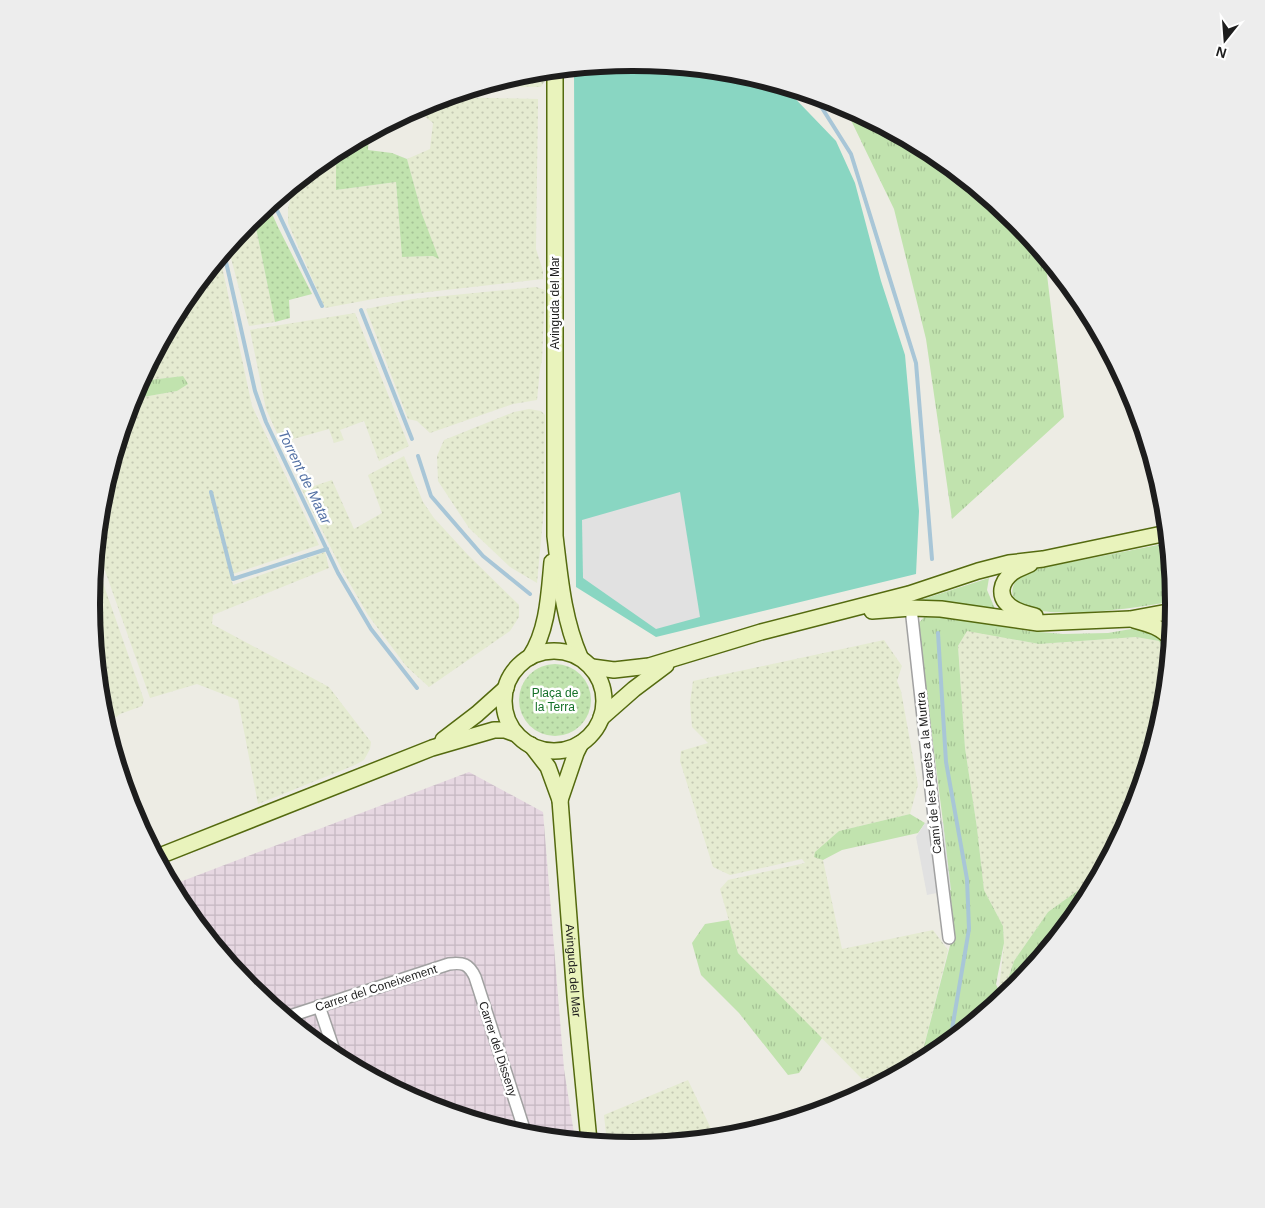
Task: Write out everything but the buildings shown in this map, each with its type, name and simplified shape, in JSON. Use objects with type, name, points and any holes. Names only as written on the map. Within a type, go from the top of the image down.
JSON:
[{"type":"main road","name":"Avinguda del Mar","points":[[530,657],[537,646],[548,599],[555,536],[555,77]]},
{"type":"main road","points":[[592,667],[614,670],[649,666],[753,634],[909,594],[978,570],[1009,563],[1043,559],[1161,534]]},
{"type":"main road","name":"Avinguda del Mar","points":[[555,536],[563,601],[568,624],[580,657]]},
{"type":"main road","points":[[1043,559],[1014,571],[1006,577],[1003,584],[1002,597],[1013,609],[1057,622]]},
{"type":"main road","points":[[826,616],[911,608],[941,609],[1038,623],[1130,619],[1165,613]]},
{"type":"main road","points":[[1130,619],[1152,625],[1164,632]]},
{"type":"main road","points":[[516,734],[509,722],[504,703],[506,688],[516,668],[530,657],[540,653],[555,651],[570,653],[580,657],[592,667],[600,680],[604,694],[602,718]]},
{"type":"main road","points":[[163,855],[432,748],[494,730],[505,730],[516,734],[531,745],[546,750],[566,749],[581,743],[593,732],[602,718],[634,689],[675,659]]},
{"type":"main road","points":[[432,748],[477,714],[506,688]]},
{"type":"main road","name":"Avinguda del Mar","points":[[560,800],[581,743]]},
{"type":"main road","name":"Avinguda del Mar","points":[[531,745],[548,767],[560,800],[575,997],[588,1135]]},
{"type":"street","name":"Camí de les Parets a la Murtra","points":[[911,608],[949,938]]},
{"type":"street","name":"Carrer del Coneixement","points":[[293,1015],[449,964],[458,962],[466,964]]},
{"type":"street","name":"Carrer del Disseny","points":[[466,964],[472,970],[475,977],[523,1126]]},
{"type":"street","points":[[319,1006],[332,1043]]},
{"type":"shaded area","points":[[680,492],[700,617],[656,629],[583,578],[582,520]]},
{"type":"shaded area","points":[[469,772],[543,812],[564,1069],[574,1133],[529,1127],[461,1108],[397,1082],[337,1047],[281,1005],[256,981],[210,928],[179,882]]},
{"type":"shaded area","points":[[943,822],[951,890],[927,895],[916,837],[925,823]]},
{"type":"green space","points":[[598,72],[667,72],[736,81],[793,96],[836,141],[855,183],[881,281],[905,355],[919,511],[916,574],[656,637],[576,587],[574,75]]},
{"type":"green space","points":[[546,78],[541,87],[506,86]]},
{"type":"green space","points":[[469,97],[538,99],[536,249],[543,271],[543,279],[384,297],[325,308],[288,223],[288,208],[292,194],[336,162],[336,190],[396,182],[402,257],[434,256],[438,258],[422,214],[407,159],[430,149],[433,123],[423,115]]},
{"type":"green space","points":[[850,118],[899,143],[957,181],[1009,227],[1046,269],[1064,417],[952,519],[926,339],[894,209]]},
{"type":"green space","points":[[369,142],[368,150],[392,153],[407,159],[422,214],[439,259],[433,256],[402,257],[396,182],[336,190],[336,162]]},
{"type":"green space","points":[[271,212],[312,294],[289,300],[290,318],[275,322],[256,227]]},
{"type":"green space","points":[[256,227],[275,322],[249,326],[230,255]]},
{"type":"green space","points":[[222,265],[252,406],[319,545],[230,575],[233,585],[325,552],[329,568],[213,615],[212,624],[329,687],[371,742],[370,749],[364,760],[355,765],[258,804],[238,700],[197,684],[150,698],[102,561],[104,534],[118,466],[140,400],[141,397],[177,391],[183,376],[149,380],[171,338],[190,308]]},
{"type":"green space","points":[[536,287],[545,290],[542,360],[537,400],[513,404],[430,433],[417,421],[408,419],[366,309],[413,299]]},
{"type":"green space","points":[[355,313],[409,446],[379,461],[364,421],[340,430],[344,440],[334,443],[329,429],[293,439],[293,451],[286,453],[266,409],[250,330]]},
{"type":"green space","points":[[183,376],[188,384],[177,391],[141,397],[149,380]]},
{"type":"green space","points":[[1127,406],[1147,466],[1154,495]]},
{"type":"green space","points":[[529,409],[541,411],[545,415],[544,508],[537,583],[510,567],[469,528],[438,481],[437,456],[444,440],[514,412]]},
{"type":"green space","points":[[404,456],[423,502],[434,518],[468,555],[519,605],[519,617],[510,631],[429,687],[406,666],[368,615],[342,570],[302,490],[332,480],[354,529],[382,513],[368,475]]},
{"type":"green space","points":[[1162,544],[1165,603],[1081,612],[1053,612],[1030,609],[1016,601],[1013,587],[1022,575],[1036,569]]},
{"type":"green space","points":[[101,577],[144,700],[142,706],[120,714],[113,720],[104,674],[101,639]]},
{"type":"green space","points":[[989,578],[987,590],[996,611],[947,602],[917,601]]},
{"type":"green space","points":[[924,617],[963,619],[1028,631],[1063,634],[1108,633],[1131,629],[1147,630],[1161,636],[1164,641],[1163,649],[1159,641],[1136,637],[1039,644],[967,631],[958,646],[965,748],[984,890],[1003,926],[1004,943],[996,984],[998,989],[1001,989],[957,1027],[923,1050],[954,930],[943,822],[918,624]]},
{"type":"green space","points":[[967,630],[1039,644],[1136,637],[1159,641],[1163,649],[1161,674],[1147,742],[1125,808],[1110,840],[1084,886],[1048,912],[1014,961],[1007,983],[999,989],[1004,943],[1003,926],[984,890],[965,748],[958,646]]},
{"type":"green space","points":[[884,640],[902,666],[897,681],[901,691],[918,785],[910,814],[839,831],[814,856],[823,860],[842,949],[933,930],[948,950],[923,1050],[878,1077],[862,1079],[738,953],[720,889],[728,880],[805,863],[802,859],[730,875],[713,867],[680,761],[681,751],[708,743],[692,727],[690,703],[693,681]]},
{"type":"green space","name":"Plaça de la Terra","points":[[555,664],[569,667],[581,674],[588,686],[591,700],[588,714],[581,726],[569,733],[555,736],[541,733],[529,726],[522,714],[519,700],[522,686],[529,674],[541,667]]},
{"type":"green space","points":[[910,814],[925,823],[918,833],[842,850],[823,860],[814,857],[815,852],[839,831]]},
{"type":"green space","points":[[1084,886],[1055,928],[1007,983],[1014,961],[1048,912]]},
{"type":"green space","points":[[729,920],[738,953],[822,1038],[799,1073],[788,1075],[739,1013],[701,975],[692,943],[705,924]]},
{"type":"green space","points":[[688,1080],[712,1131],[667,1136],[606,1136],[604,1115]]},
{"type":"waterway","points":[[820,106],[851,154],[916,363],[932,559]]},
{"type":"waterway","points":[[276,208],[322,306]]},
{"type":"waterway","name":"Torrent de Matar","points":[[226,261],[255,391],[266,422],[338,573],[371,629],[417,688]]},
{"type":"waterway","points":[[361,310],[412,439]]},
{"type":"waterway","points":[[418,456],[431,496],[483,556],[530,594]]},
{"type":"waterway","points":[[211,492],[233,579],[327,549]]},
{"type":"waterway","points":[[938,633],[946,762],[967,879],[969,929],[952,1031]]}]
